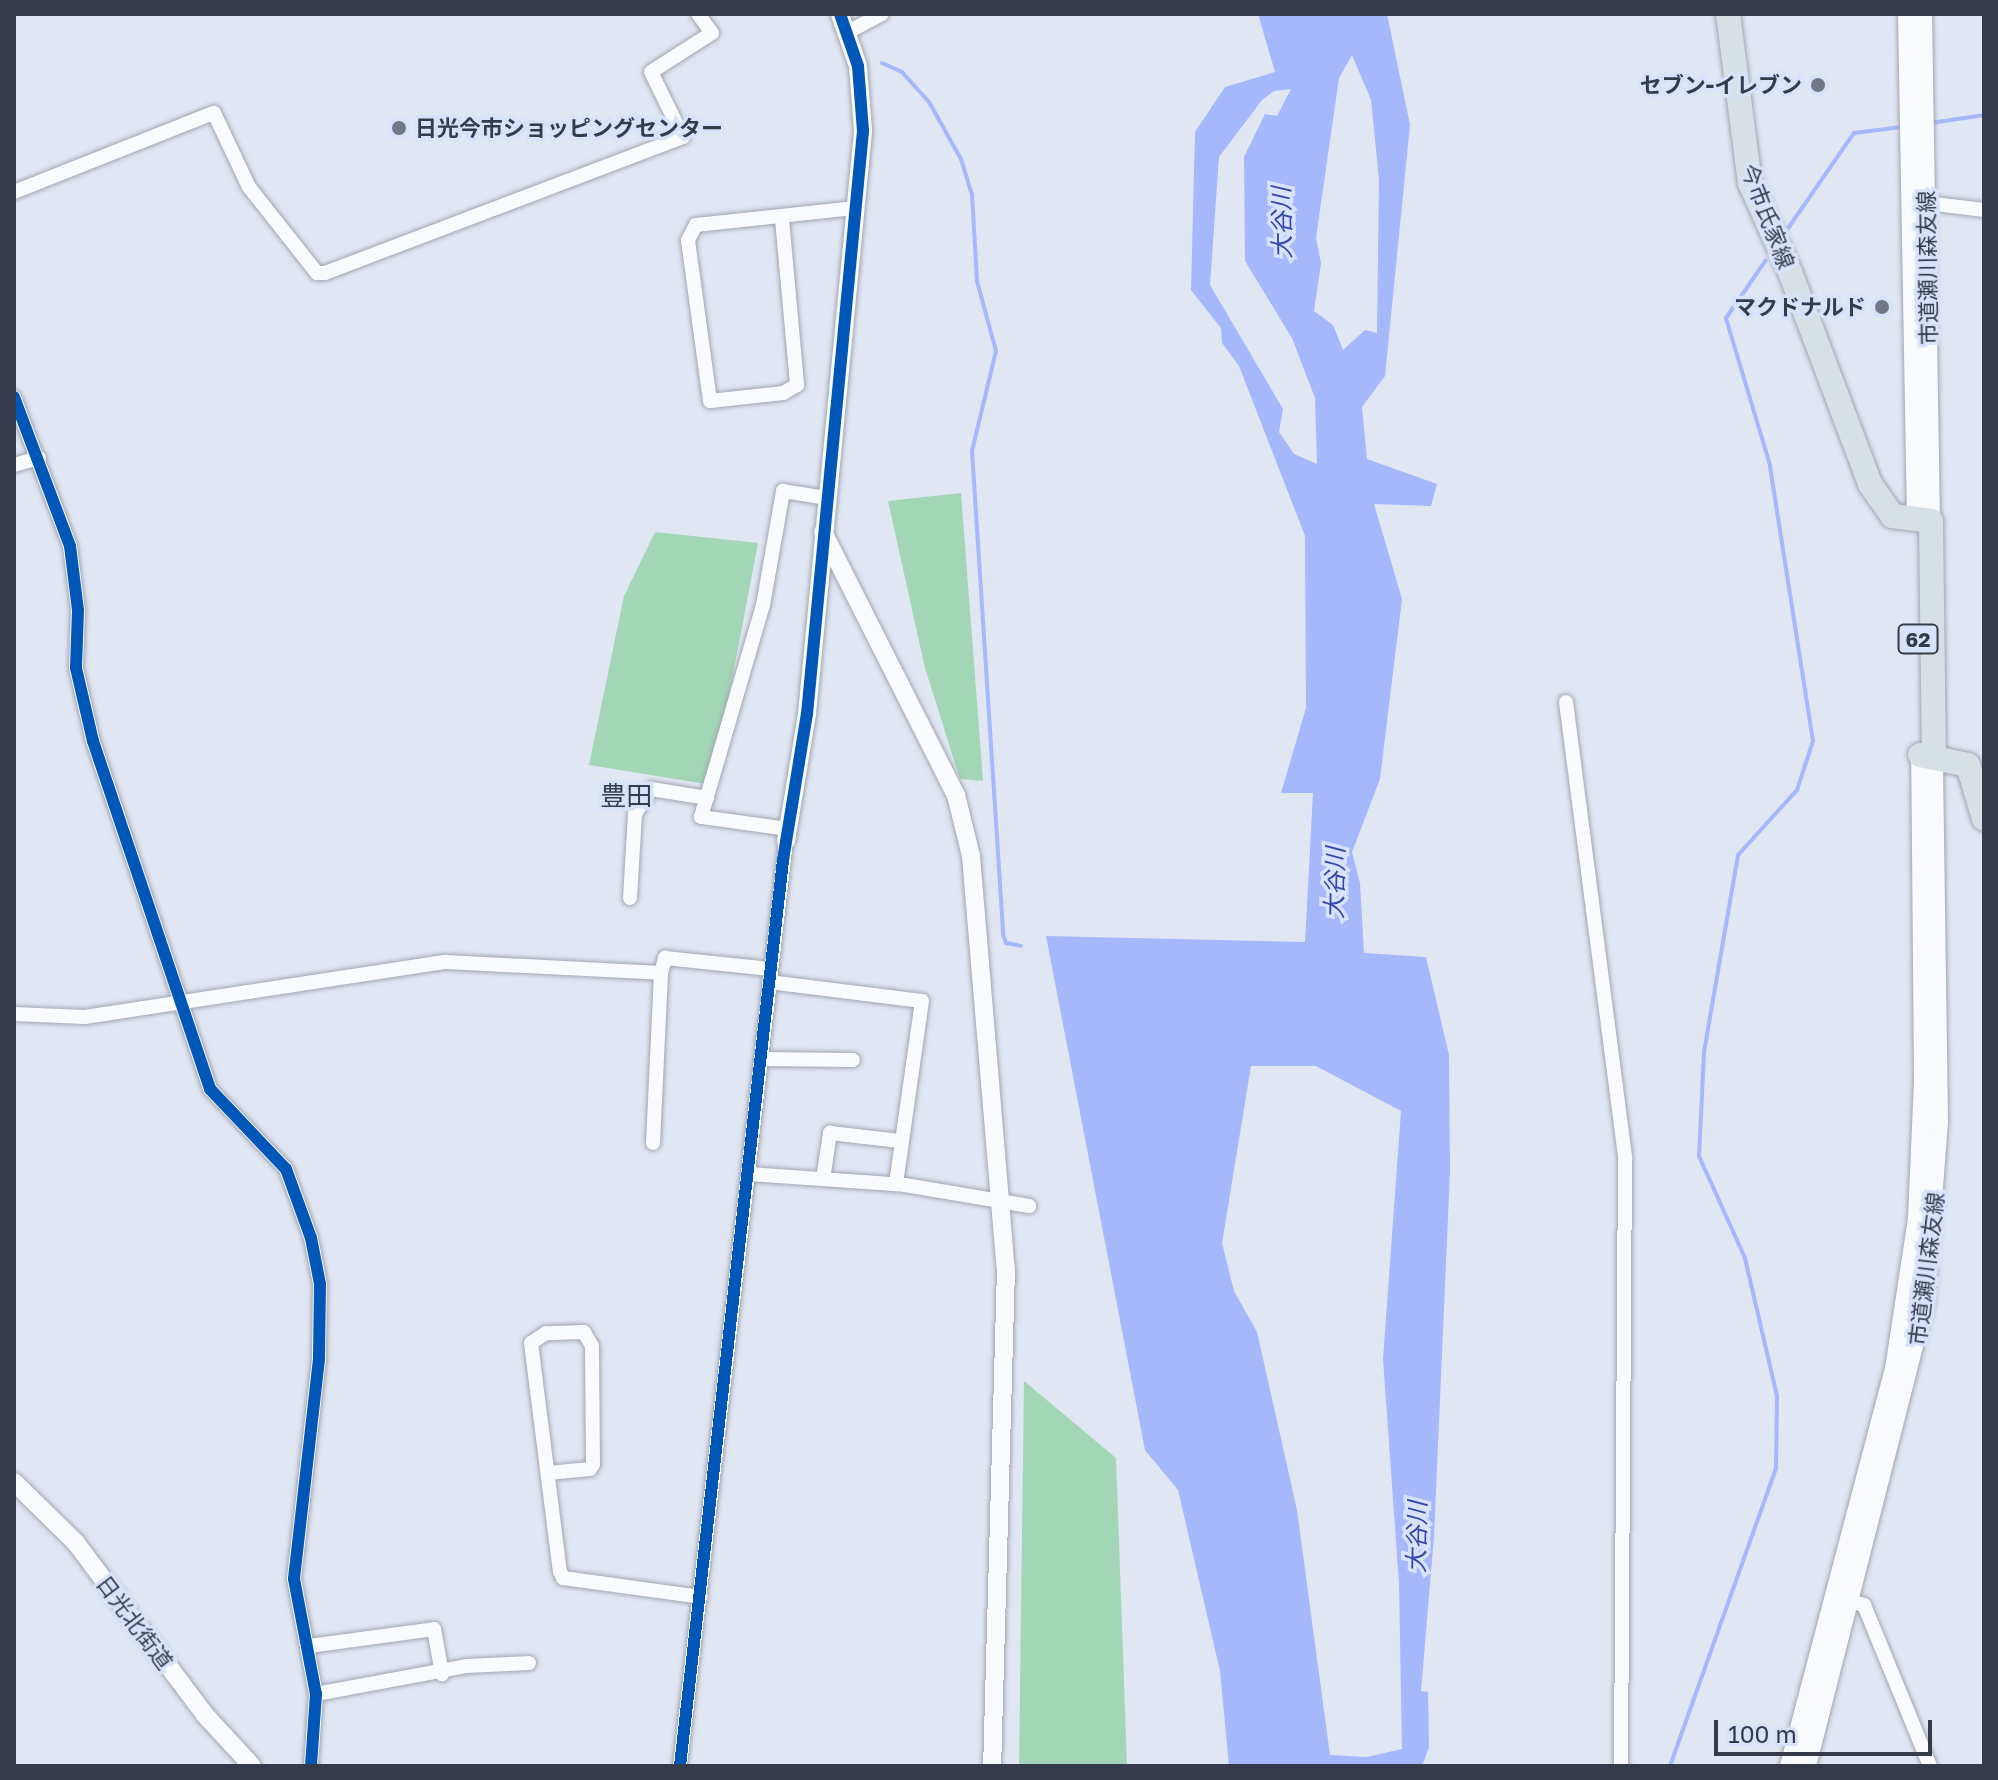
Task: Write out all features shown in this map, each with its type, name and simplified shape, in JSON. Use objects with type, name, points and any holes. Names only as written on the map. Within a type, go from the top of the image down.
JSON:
[{"type":"main road","name":"今市氏家線","points":[[1728,14],[1750,183],[1790,272],[1870,484],[1892,516],[1924,521]]},
{"type":"main road","name":"62","points":[[1924,521],[1927,758]]},
{"type":"main road","points":[[1927,758],[1968,765],[1984,819]]},
{"type":"street","points":[[14,192],[214,113],[249,187],[317,273],[325,273],[683,137],[651,72],[712,33],[698,14]]},
{"type":"street","points":[[680,1766],[787,835],[807,714],[856,208],[864,100],[848,32],[840,14]]},
{"type":"street","points":[[848,32],[882,14]]},
{"type":"street","name":"市道瀬川森友線","points":[[1907,14],[1924,521]]},
{"type":"street","name":"市道瀬川森友線","points":[[1923,14],[1926,203],[1924,521]]},
{"type":"street","points":[[1926,203],[1984,210]]},
{"type":"street","points":[[782,219],[797,385],[783,393],[710,401],[688,240],[696,225],[782,219],[856,208]]},
{"type":"street","points":[[14,397],[70,546],[78,610],[76,668],[93,741],[210,1089],[286,1169],[311,1238],[320,1284],[319,1359],[294,1579],[316,1694],[311,1766]]},
{"type":"street","points":[[14,465],[39,458]]},
{"type":"street","points":[[787,835],[701,817],[763,605],[783,491],[826,498]]},
{"type":"street","points":[[823,532],[929,737],[965,827],[981,955],[1000,1201],[1007,1382],[992,1766]]},
{"type":"street","points":[[1566,702],[1625,1158],[1621,1766]]},
{"type":"street","name":"市道瀬川森友線","points":[[1807,1766],[1894,1369],[1917,1218],[1923,1079],[1927,758]]},
{"type":"street","points":[[630,898],[635,814],[651,789],[707,798]]},
{"type":"street","points":[[653,1143],[661,973],[665,958],[922,1001],[896,1184]]},
{"type":"street","points":[[14,1014],[85,1017],[446,962],[661,973]]},
{"type":"street","points":[[761,1059],[853,1060]]},
{"type":"street","points":[[823,1179],[830,1133],[900,1141]]},
{"type":"street","points":[[749,1174],[896,1184],[1029,1206]]},
{"type":"street","points":[[548,1473],[590,1469],[593,1464],[592,1346],[584,1332],[539,1334],[531,1343],[548,1473],[563,1578],[701,1597]]},
{"type":"street","name":"日光北街道","points":[[14,1482],[76,1543],[205,1715],[252,1766]]},
{"type":"street","points":[[1842,1599],[1864,1605],[1930,1766]]},
{"type":"street","name":"市道瀬川森友線","points":[[1789,1766],[1842,1599]]},
{"type":"street","points":[[309,1646],[434,1629],[442,1674]]},
{"type":"street","points":[[316,1694],[442,1674],[467,1666],[529,1663]]},
{"type":"green space","points":[[961,493],[983,781],[960,779],[925,668],[888,501]]},
{"type":"green space","points":[[655,532],[758,543],[712,785],[589,765],[624,596]]},
{"type":"green space","points":[[1024,1381],[1116,1458],[1127,1766],[1019,1766]]},
{"type":"water","name":"大谷川","points":[[1258,14],[1387,14],[1410,125],[1385,376],[1362,407],[1367,459],[1437,484],[1431,506],[1374,504],[1402,599],[1380,779],[1352,852],[1360,883],[1364,953],[1426,957],[1449,1055],[1450,1171],[1434,1537],[1421,1691],[1428,1692],[1429,1747],[1422,1766],[1229,1766],[1220,1671],[1178,1490],[1145,1450],[1046,936],[1305,942],[1313,793],[1281,793],[1306,708],[1305,536],[1239,366],[1222,343],[1221,328],[1191,290],[1195,132],[1225,87],[1275,72]],"holes":[[[1352,55],[1371,100],[1379,180],[1377,333],[1365,330],[1343,350],[1333,325],[1314,311],[1321,263],[1316,238],[1339,78]],[[1291,89],[1277,116],[1265,114],[1244,157],[1245,261],[1292,338],[1315,398],[1317,464],[1294,454],[1279,432],[1283,409],[1210,285],[1219,157],[1262,100],[1274,91]],[[1251,1066],[1316,1066],[1401,1111],[1383,1359],[1399,1583],[1402,1749],[1367,1757],[1330,1755],[1297,1510],[1257,1332],[1234,1291],[1222,1243]]]},
{"type":"waterway","points":[[882,63],[902,72],[929,102],[961,159],[972,194],[977,281],[996,351],[972,451],[1003,935],[1006,943],[1021,946]]},
{"type":"waterway","points":[[1931,123],[1984,115]]},
{"type":"waterway","points":[[1784,234],[1854,133],[1902,127]]},
{"type":"waterway","points":[[1670,1766],[1776,1469],[1777,1396],[1745,1258],[1699,1156],[1704,1052],[1738,855],[1797,790],[1813,741],[1770,465],[1726,318],[1766,260]]},
{"type":"cycle path","points":[[680,1766],[783,860],[807,714],[863,131],[858,66],[840,14]]},
{"type":"cycle path","points":[[14,397],[70,546],[78,610],[76,668],[93,741],[210,1089],[286,1169],[311,1238],[320,1284],[319,1359],[294,1579],[316,1694],[311,1766]]},
{"type":"place","name":"セブン-イレブン","points":[[1818,85]]},
{"type":"place","name":"日光今市ショッピングセンター","points":[[399,128]]},
{"type":"place","name":"マクドナルド","points":[[1882,307]]},
{"type":"district","name":"豊田","points":[[626,796]]}]
